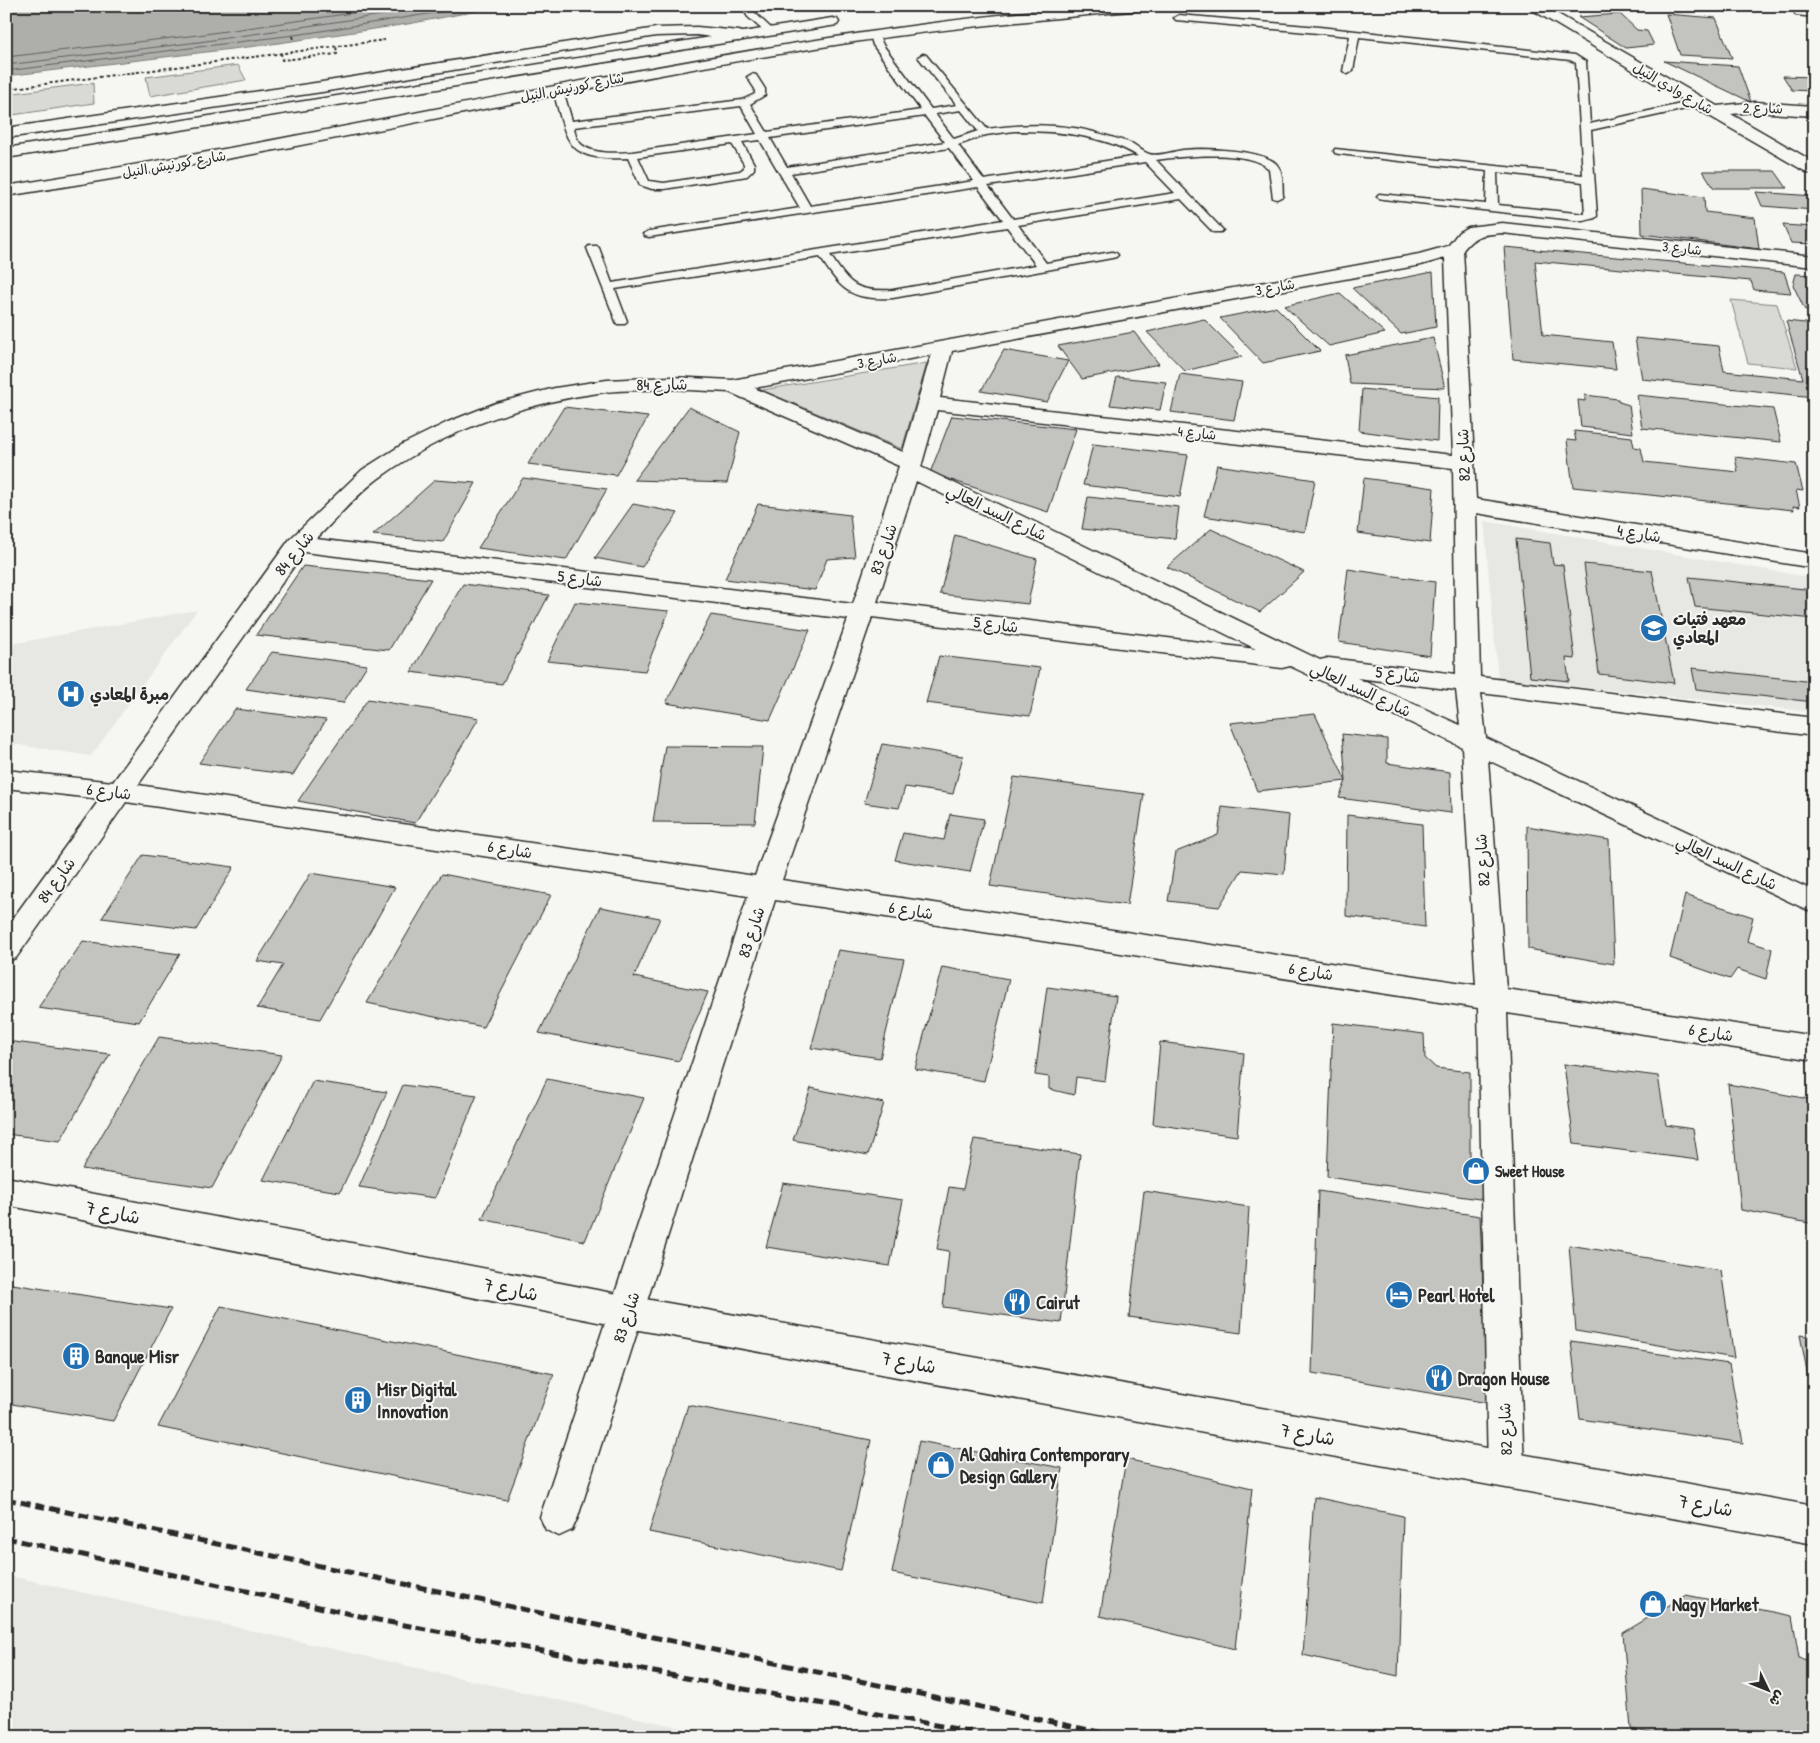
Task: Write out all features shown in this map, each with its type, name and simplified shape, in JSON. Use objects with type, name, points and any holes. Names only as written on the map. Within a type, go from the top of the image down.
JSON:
[{"type":"main road","name":"شارع كورنيش النيل","points":[[6,191],[145,169],[701,63],[875,35],[1011,17],[1141,6]]},
{"type":"main road","name":"شارع وادي النيل","points":[[1533,6],[1814,169]]},
{"type":"main road","name":"شارع كورنيش النيل","points":[[6,153],[845,20]]},
{"type":"main road","points":[[6,134],[322,87],[656,32],[697,31],[739,36]]},
{"type":"main road","name":"شارع 2","points":[[1705,107],[1755,107],[1814,111]]},
{"type":"main road","points":[[132,134],[124,141],[119,152],[123,161],[145,169]]},
{"type":"main road","points":[[32,149],[44,152],[52,158],[55,164],[52,172],[45,180],[32,187]]},
{"type":"main road","name":"شارع 3","points":[[732,386],[1438,256],[1454,250],[1465,236],[1474,231],[1502,228],[1814,262]]},
{"type":"main road","name":"شارع 82","points":[[1454,250],[1464,463],[1468,683],[1474,742],[1492,998],[1506,1469]]},
{"type":"main road","name":"شارع 83","points":[[559,1517],[628,1312],[765,887],[911,467],[930,402],[943,347]]},
{"type":"main road","name":"شارع 84","points":[[6,950],[298,544],[336,505],[370,475],[410,448],[455,426],[503,408],[555,394],[607,386],[670,383],[732,386]]},
{"type":"main road","name":"شارع السد العالي","points":[[732,386],[911,467],[1303,662],[1814,903]]},
{"type":"main road","name":"شارع 4","points":[[930,402],[1464,463]]},
{"type":"main road","name":"شارع 4","points":[[1464,504],[1814,561]]},
{"type":"main road","name":"شارع 5","points":[[298,544],[1303,662],[1814,727]]},
{"type":"main road","name":"شارع 6","points":[[6,779],[119,792],[765,887],[1814,1048]]},
{"type":"main road","name":"شارع 7","points":[[6,1191],[628,1312],[1814,1525]]},
{"type":"lane","points":[[746,6],[751,15],[770,32]]},
{"type":"lane","points":[[1179,18],[1317,25],[1354,34],[1578,59],[1581,62],[1592,214],[1588,218],[1383,196]]},
{"type":"lane","points":[[1348,71],[1354,34]]},
{"type":"lane","points":[[875,35],[878,45],[1044,267]]},
{"type":"lane","points":[[923,57],[984,132]]},
{"type":"lane","points":[[569,124],[744,103],[760,95],[752,76]]},
{"type":"lane","points":[[558,90],[572,139],[578,147],[592,154],[611,156],[632,155],[963,107]]},
{"type":"lane","points":[[744,103],[807,210]]},
{"type":"lane","points":[[1586,128],[1705,107]]},
{"type":"lane","points":[[784,171],[951,144],[984,132],[1014,128],[1045,128],[1076,132],[1105,138],[1148,158],[1217,230]]},
{"type":"lane","points":[[632,155],[644,183],[652,186],[672,185],[743,174],[750,169],[749,164],[736,140]]},
{"type":"lane","points":[[1340,151],[1589,179]]},
{"type":"lane","points":[[649,234],[1148,158],[1202,152],[1263,160],[1272,164],[1275,171],[1277,196]]},
{"type":"lane","points":[[1492,168],[1492,208]]},
{"type":"lane","points":[[608,287],[1183,195]]},
{"type":"lane","points":[[593,248],[621,321]]},
{"type":"lane","points":[[823,253],[853,291],[872,296],[893,294],[1112,255]]},
{"type":"path","points":[[6,89],[385,40]]},
{"type":"path","points":[[281,53],[282,60],[337,54],[336,46]]},
{"type":"shaded area","points":[[238,65],[246,80],[150,96],[146,77]]},
{"type":"shaded area","points":[[93,83],[94,103],[6,116],[6,94]]},
{"type":"shaded area","points":[[1731,300],[1777,304],[1797,368],[1748,363]]},
{"type":"shaded area","points":[[927,363],[902,449],[762,390]]},
{"type":"shaded area","name":"معهد فتيات المعادي","points":[[1484,521],[1814,578],[1814,712],[1498,678]]},
{"type":"shaded area","name":"مبرة المعادي","points":[[197,610],[91,756],[6,743],[6,645]]},
{"type":"shaded area","points":[[6,1575],[722,1737],[6,1737]]},
{"type":"water","points":[[6,6],[503,6],[408,24],[265,45],[6,76]]},
{"type":"building","points":[[1620,14],[1637,30],[1647,31],[1654,45],[1626,48],[1578,17]]},
{"type":"building","points":[[1666,14],[1716,18],[1732,58],[1680,55]]},
{"type":"building","points":[[1664,61],[1738,66],[1751,102]]},
{"type":"building","points":[[1783,76],[1814,77],[1814,96],[1811,91],[1792,90]]},
{"type":"building","points":[[1703,171],[1775,171],[1787,188],[1714,188]]},
{"type":"building","points":[[1641,189],[1704,197],[1705,212],[1755,218],[1759,249],[1642,234]]},
{"type":"building","points":[[1756,192],[1814,196],[1814,210],[1762,206]]},
{"type":"building","points":[[1783,225],[1814,227],[1814,244],[1791,243]]},
{"type":"building","points":[[1504,247],[1784,272],[1791,293],[1754,290],[1751,281],[1535,261],[1543,335],[1612,342],[1616,369],[1513,359]]},
{"type":"building","points":[[1433,272],[1436,327],[1401,334],[1352,288]]},
{"type":"building","points":[[1796,274],[1814,275],[1814,307],[1805,310],[1793,285]]},
{"type":"building","points":[[1340,293],[1385,333],[1329,346],[1284,306]]},
{"type":"building","points":[[1276,307],[1320,351],[1263,363],[1220,318]]},
{"type":"building","points":[[1204,319],[1242,357],[1185,371],[1147,332]]},
{"type":"building","points":[[1786,321],[1814,324],[1814,397],[1642,379],[1635,338],[1719,346],[1724,371],[1803,379]]},
{"type":"building","points":[[1134,332],[1159,364],[1082,379],[1058,346]]},
{"type":"building","points":[[1433,338],[1445,388],[1350,384],[1345,355]]},
{"type":"building","points":[[1004,350],[1068,361],[1047,402],[981,391]]},
{"type":"building","points":[[1180,374],[1242,382],[1234,420],[1171,412]]},
{"type":"building","points":[[1117,377],[1166,382],[1160,410],[1110,405]]},
{"type":"building","points":[[1362,389],[1438,397],[1437,441],[1359,431]]},
{"type":"building","points":[[1585,395],[1618,399],[1619,402],[1629,405],[1633,433],[1581,427],[1578,400],[1585,401]]},
{"type":"building","points":[[1637,395],[1773,409],[1781,442],[1642,428]]},
{"type":"building","points":[[564,407],[648,417],[616,475],[528,464]]},
{"type":"building","points":[[689,407],[740,432],[727,483],[634,480]]},
{"type":"building","points":[[952,416],[1076,429],[1048,512],[930,473]]},
{"type":"building","points":[[1574,431],[1632,437],[1634,447],[1641,448],[1644,462],[1738,472],[1735,457],[1796,464],[1803,491],[1796,490],[1800,507],[1793,506],[1794,510],[1573,487],[1567,440],[1576,441]]},
{"type":"building","points":[[1093,444],[1188,455],[1180,497],[1083,485]]},
{"type":"building","points":[[1217,465],[1315,480],[1305,532],[1204,516]]},
{"type":"building","points":[[523,478],[607,489],[566,560],[478,548]]},
{"type":"building","points":[[1364,478],[1434,488],[1430,543],[1358,533]]},
{"type":"building","points":[[435,480],[476,483],[443,542],[373,535]]},
{"type":"building","points":[[1088,497],[1179,507],[1175,539],[1082,529]]},
{"type":"building","points":[[633,504],[678,513],[642,567],[595,558]]},
{"type":"building","points":[[758,504],[850,515],[855,557],[827,559],[815,590],[725,579]]},
{"type":"building","points":[[1211,529],[1304,572],[1260,612],[1167,567]]},
{"type":"building","points":[[955,535],[1037,559],[1028,604],[940,594]]},
{"type":"building","points":[[1516,539],[1550,543],[1553,564],[1563,565],[1575,659],[1566,658],[1569,681],[1530,677]]},
{"type":"building","points":[[1584,564],[1652,571],[1674,683],[1599,674]]},
{"type":"building","points":[[303,566],[431,579],[389,650],[256,635]]},
{"type":"building","points":[[1348,569],[1435,582],[1430,656],[1339,642]]},
{"type":"building","points":[[1689,577],[1814,590],[1814,619],[1695,607]]},
{"type":"building","points":[[463,584],[549,595],[502,684],[411,672]]},
{"type":"building","points":[[575,602],[669,611],[645,671],[547,661]]},
{"type":"building","points":[[711,615],[810,630],[770,720],[666,703]]},
{"type":"building","points":[[272,652],[367,665],[343,703],[246,689]]},
{"type":"building","points":[[939,656],[1040,668],[1030,716],[926,703]]},
{"type":"building","points":[[1692,668],[1814,682],[1814,702],[1696,689]]},
{"type":"building","points":[[368,699],[479,718],[415,823],[298,801]]},
{"type":"building","points":[[235,709],[326,720],[293,775],[199,763]]},
{"type":"building","points":[[1315,714],[1346,781],[1257,791],[1230,723]]},
{"type":"building","points":[[1342,734],[1387,739],[1387,763],[1450,772],[1451,813],[1339,798],[1346,781]]},
{"type":"building","points":[[882,744],[963,756],[953,794],[905,787],[899,808],[864,803]]},
{"type":"building","points":[[665,746],[763,747],[755,823],[653,822]]},
{"type":"building","points":[[1014,777],[1144,794],[1127,905],[990,886]]},
{"type":"building","points":[[1222,807],[1289,815],[1284,874],[1242,870],[1219,907],[1168,901],[1176,852],[1218,835]]},
{"type":"building","points":[[950,814],[984,819],[970,872],[895,860],[903,833],[944,840]]},
{"type":"building","points":[[1347,815],[1422,824],[1425,927],[1346,916]]},
{"type":"building","points":[[1527,826],[1609,840],[1614,964],[1528,949]]},
{"type":"building","points":[[143,855],[234,867],[196,930],[102,918]]},
{"type":"building","points":[[311,873],[395,887],[320,1019],[257,1008],[283,965],[257,961]]},
{"type":"building","points":[[442,874],[551,895],[483,1027],[367,1003]]},
{"type":"building","points":[[1685,895],[1753,917],[1747,941],[1772,949],[1766,979],[1737,969],[1730,979],[1670,958]]},
{"type":"building","points":[[600,907],[660,918],[634,977],[708,992],[679,1061],[539,1033]]},
{"type":"building","points":[[83,941],[180,954],[139,1022],[38,1008]]},
{"type":"building","points":[[838,950],[904,959],[880,1058],[811,1048]]},
{"type":"building","points":[[942,967],[1009,979],[984,1081],[915,1069]]},
{"type":"building","points":[[1047,987],[1116,996],[1105,1081],[1076,1077],[1074,1095],[1049,1089],[1049,1077],[1035,1075]]},
{"type":"building","points":[[1333,1023],[1424,1034],[1425,1058],[1436,1068],[1470,1072],[1470,1157],[1486,1159],[1486,1200],[1327,1177]]},
{"type":"building","points":[[159,1037],[282,1055],[212,1188],[82,1169]]},
{"type":"building","points":[[6,1041],[110,1054],[60,1141],[6,1134]]},
{"type":"building","points":[[1160,1042],[1244,1053],[1237,1136],[1153,1124]]},
{"type":"building","points":[[1564,1064],[1658,1076],[1666,1125],[1693,1129],[1698,1160],[1574,1144]]},
{"type":"building","points":[[547,1079],[644,1098],[585,1241],[482,1219]]},
{"type":"building","points":[[313,1081],[387,1092],[340,1192],[263,1180]]},
{"type":"building","points":[[1728,1084],[1814,1100],[1814,1224],[1741,1210]]},
{"type":"building","points":[[403,1085],[477,1095],[435,1198],[359,1187]]},
{"type":"building","points":[[811,1088],[884,1103],[868,1155],[793,1140]]},
{"type":"building","points":[[974,1139],[1080,1154],[1061,1323],[943,1307],[949,1251],[937,1249],[949,1187],[963,1189]]},
{"type":"building","points":[[783,1183],[903,1200],[890,1266],[766,1247]]},
{"type":"building","points":[[1144,1191],[1249,1207],[1241,1333],[1129,1317]]},
{"type":"building","name":"Pearl Hotel","points":[[1318,1191],[1480,1216],[1488,1403],[1312,1373]]},
{"type":"building","points":[[1569,1245],[1721,1270],[1734,1358],[1576,1331]]},
{"type":"building","name":"Banque Misr","points":[[6,1283],[171,1309],[113,1421],[6,1403]]},
{"type":"building","name":"Misr Digital Innovation","points":[[221,1306],[554,1374],[507,1500],[158,1427]]},
{"type":"building","points":[[1800,1335],[1814,1337],[1814,1407]]},
{"type":"building","points":[[1571,1341],[1729,1364],[1743,1443],[1580,1419]]},
{"type":"building","points":[[688,1405],[871,1440],[841,1571],[649,1532]]},
{"type":"building","points":[[919,1441],[1062,1468],[1043,1603],[892,1573]]},
{"type":"building","points":[[1126,1459],[1252,1488],[1235,1649],[1100,1616]]},
{"type":"building","points":[[1314,1497],[1403,1516],[1398,1676],[1303,1655]]},
{"type":"building","points":[[1686,1595],[1792,1616],[1799,1658],[1814,1661],[1814,1737],[1669,1737],[1631,1729],[1623,1633]]},
{"type":"railway","points":[[6,1499],[1122,1737]]},
{"type":"railway","points":[[6,1538],[378,1620],[999,1737]]},
{"type":"place","name":"معهد فتيات المعادي","points":[[1654,628]]},
{"type":"place","name":"مبرة المعادي","points":[[71,694]]},
{"type":"place","name":"Sweet House","points":[[1476,1171]]},
{"type":"place","name":"Pearl Hotel","points":[[1399,1295]]},
{"type":"place","name":"Cairut","points":[[1017,1302]]},
{"type":"place","name":"Banque Misr","points":[[76,1356]]},
{"type":"place","name":"Dragon House","points":[[1439,1378]]},
{"type":"place","name":"Misr Digital Innovation","points":[[358,1400]]},
{"type":"place","name":"Al Qahira Contemporary Design Gallery","points":[[941,1465]]},
{"type":"place","name":"Nagy Market","points":[[1653,1604]]}]
